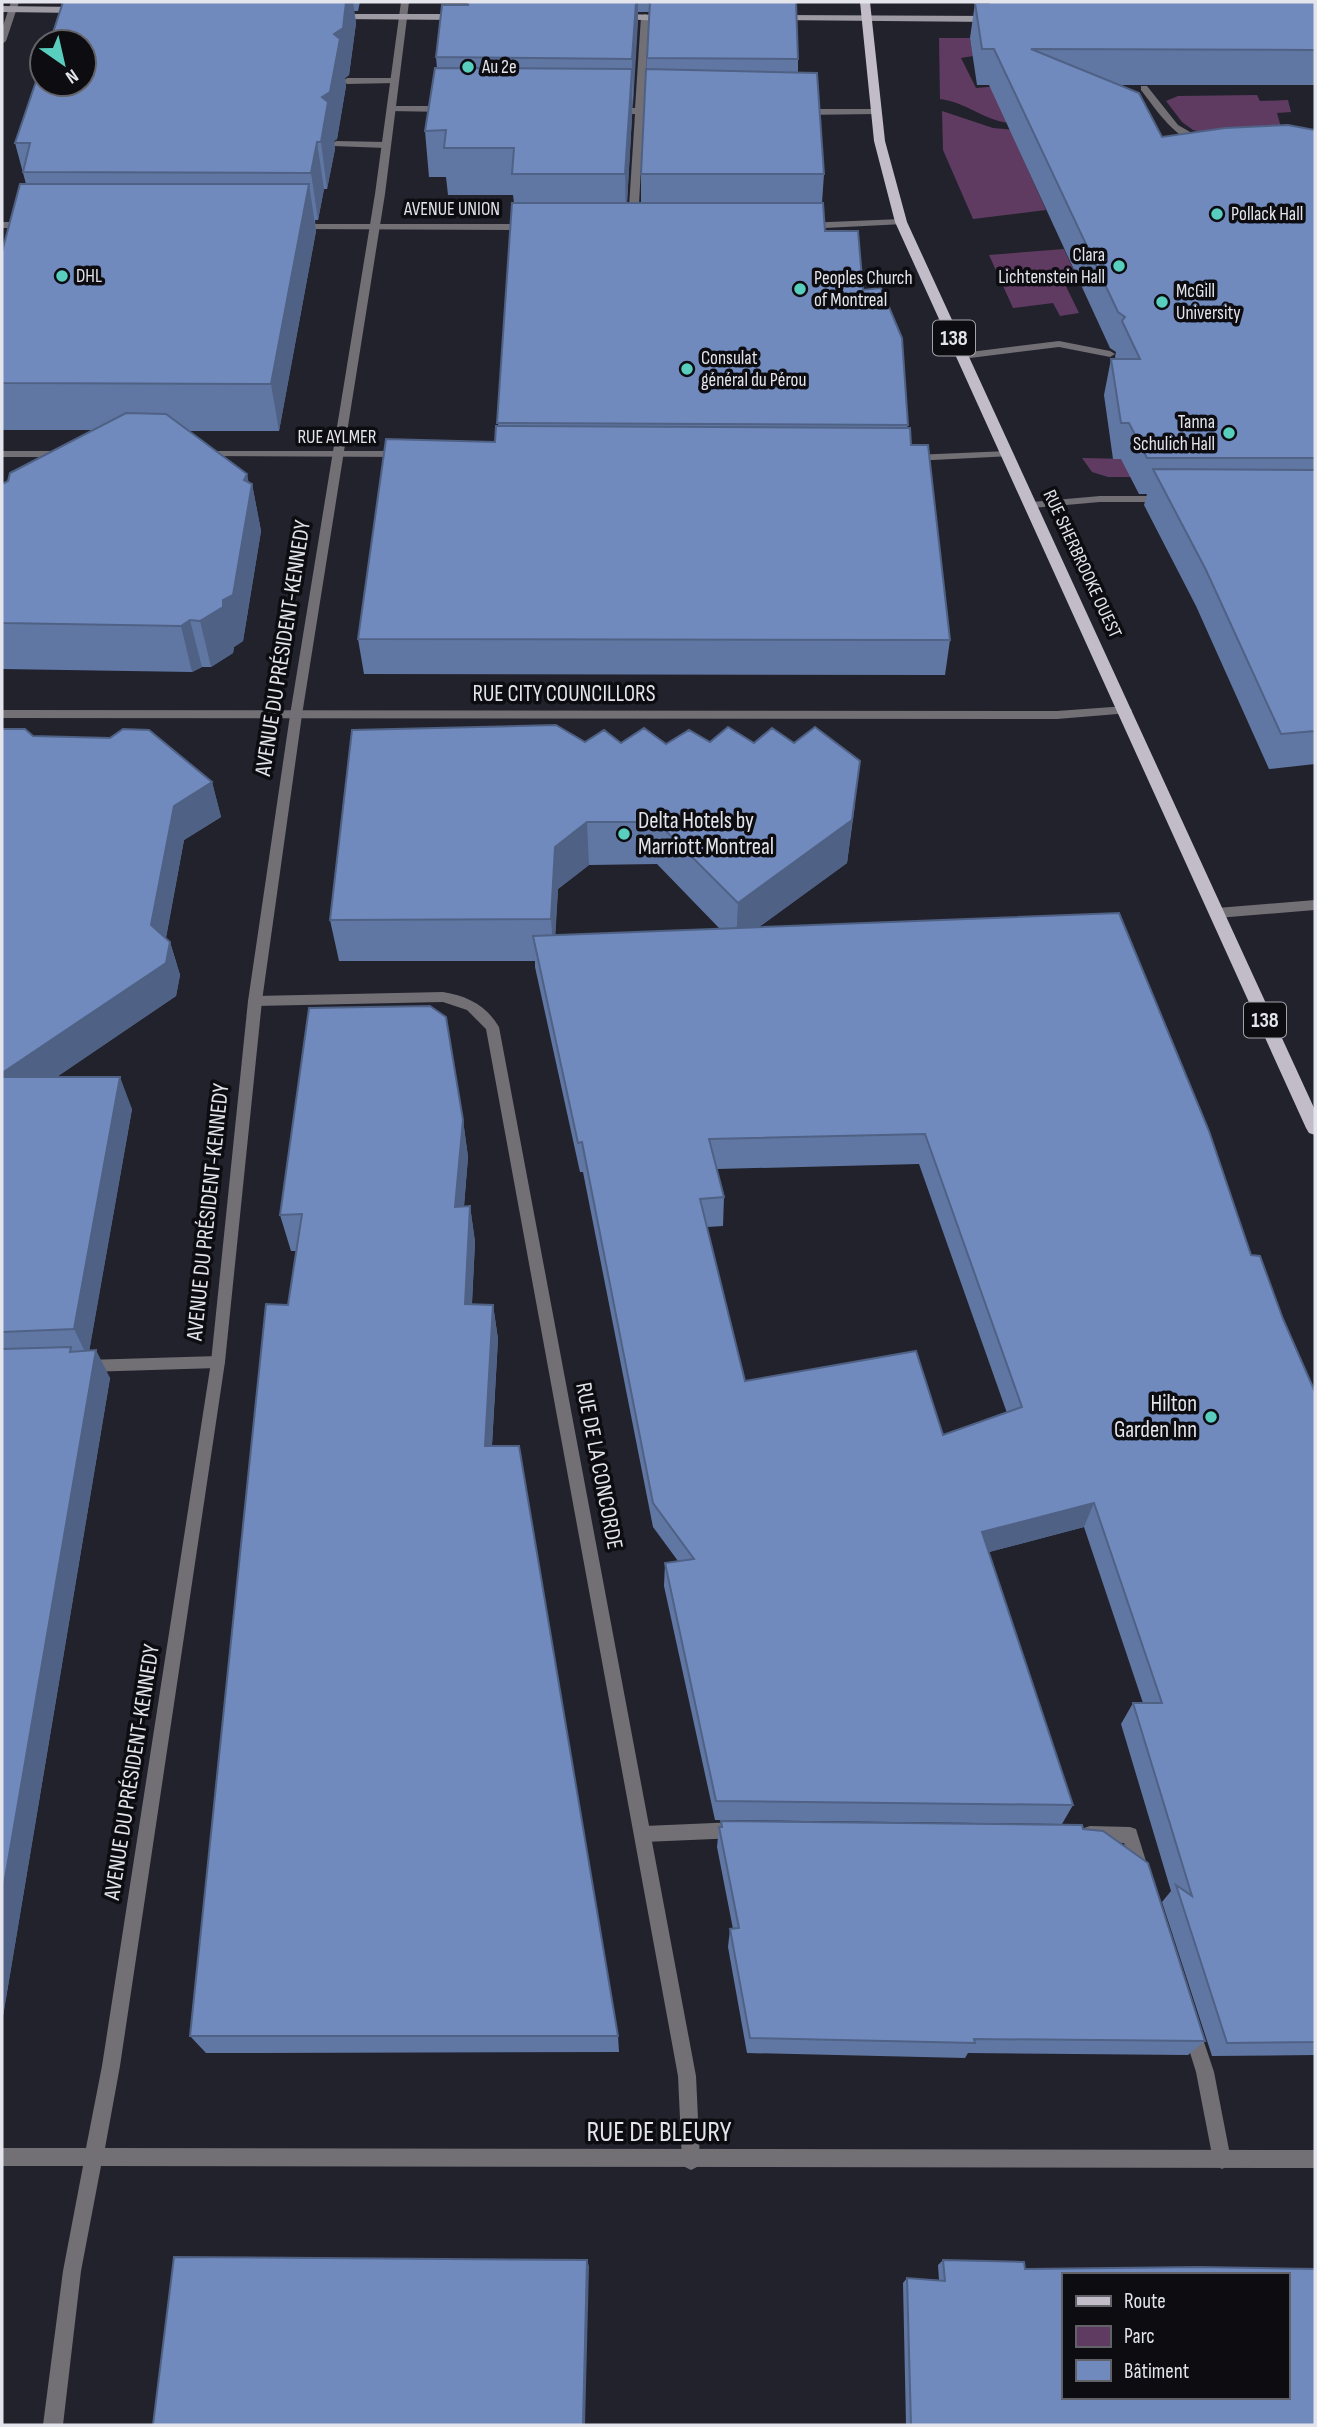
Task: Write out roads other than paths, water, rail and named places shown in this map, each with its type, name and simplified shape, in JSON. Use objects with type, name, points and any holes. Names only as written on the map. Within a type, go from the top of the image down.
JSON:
[{"type":"main road","name":"RUE SHERBROOKE OUEST","points":[[865,2],[874,112],[885,174],[901,222],[1315,1128]]},
{"type":"main road","points":[[2,9],[13,5],[83,10]]},
{"type":"main road","points":[[324,17],[471,17]]},
{"type":"main road","points":[[605,17],[671,18]]},
{"type":"main road","points":[[762,18],[1004,19]]},
{"type":"street","name":"AVENUE DU PRÉSIDENT-KENNEDY","points":[[53,2425],[72,2271],[111,2066],[142,1873],[218,1362],[255,1001],[296,715],[374,226],[405,2]]},
{"type":"street","points":[[2,41],[13,5]]},
{"type":"street","points":[[633,227],[645,18]]},
{"type":"street","points":[[348,81],[394,81]]},
{"type":"street","points":[[1144,89],[1175,127],[1200,142],[1212,144]]},
{"type":"street","points":[[391,109],[458,109]]},
{"type":"street","points":[[598,110],[678,111]]},
{"type":"street","points":[[795,112],[874,112]]},
{"type":"street","points":[[336,144],[386,145]]},
{"type":"street","points":[[794,226],[901,222]]},
{"type":"street","points":[[2,225],[37,225]]},
{"type":"street","name":"AVENUE UNION","points":[[286,226],[540,227]]},
{"type":"street","points":[[620,227],[646,227]]},
{"type":"street","points":[[962,356],[1059,344],[1111,354]]},
{"type":"street","points":[[2,454],[70,454]]},
{"type":"street","name":"RUE AYLMER","points":[[193,454],[421,454]]},
{"type":"street","points":[[901,458],[1008,454]]},
{"type":"street","points":[[1032,505],[1100,499],[1181,499]]},
{"type":"street","name":"RUE CITY COUNCILLORS","points":[[2,713],[1057,715],[1126,710]]},
{"type":"street","points":[[1217,912],[1315,905]]},
{"type":"street","name":"RUE DE LA CONCORDE","points":[[255,1001],[443,997],[465,1000],[481,1012],[492,1027],[687,2076],[691,2161]]},
{"type":"street","points":[[70,1367],[218,1362]]},
{"type":"street","points":[[644,1834],[693,1830],[748,1830]]},
{"type":"street","points":[[1075,1834],[1130,1835],[1146,1887]]},
{"type":"street","points":[[1188,2019],[1205,2072],[1222,2160]]},
{"type":"street","name":"RUE DE BLEURY","points":[[2,2157],[93,2155],[691,2161],[1315,2159]]},
{"type":"place","name":"Au 2e","points":[[468,67]]},
{"type":"place","name":"Pollack Hall","points":[[1217,214]]},
{"type":"place","name":"Clara Lichtenstein Hall","points":[[1119,266]]},
{"type":"place","name":"DHL","points":[[62,276]]},
{"type":"place","name":"Peoples Church of Montreal","points":[[800,289]]},
{"type":"place","name":"McGill University","points":[[1162,302]]},
{"type":"place","name":"Consulat général du Pérou","points":[[687,369]]},
{"type":"place","name":"Tanna Schulich Hall","points":[[1229,433]]},
{"type":"place","name":"Delta Hotels by Marriott Montreal","points":[[624,834]]},
{"type":"place","name":"Hilton Garden Inn","points":[[1211,1417]]}]
